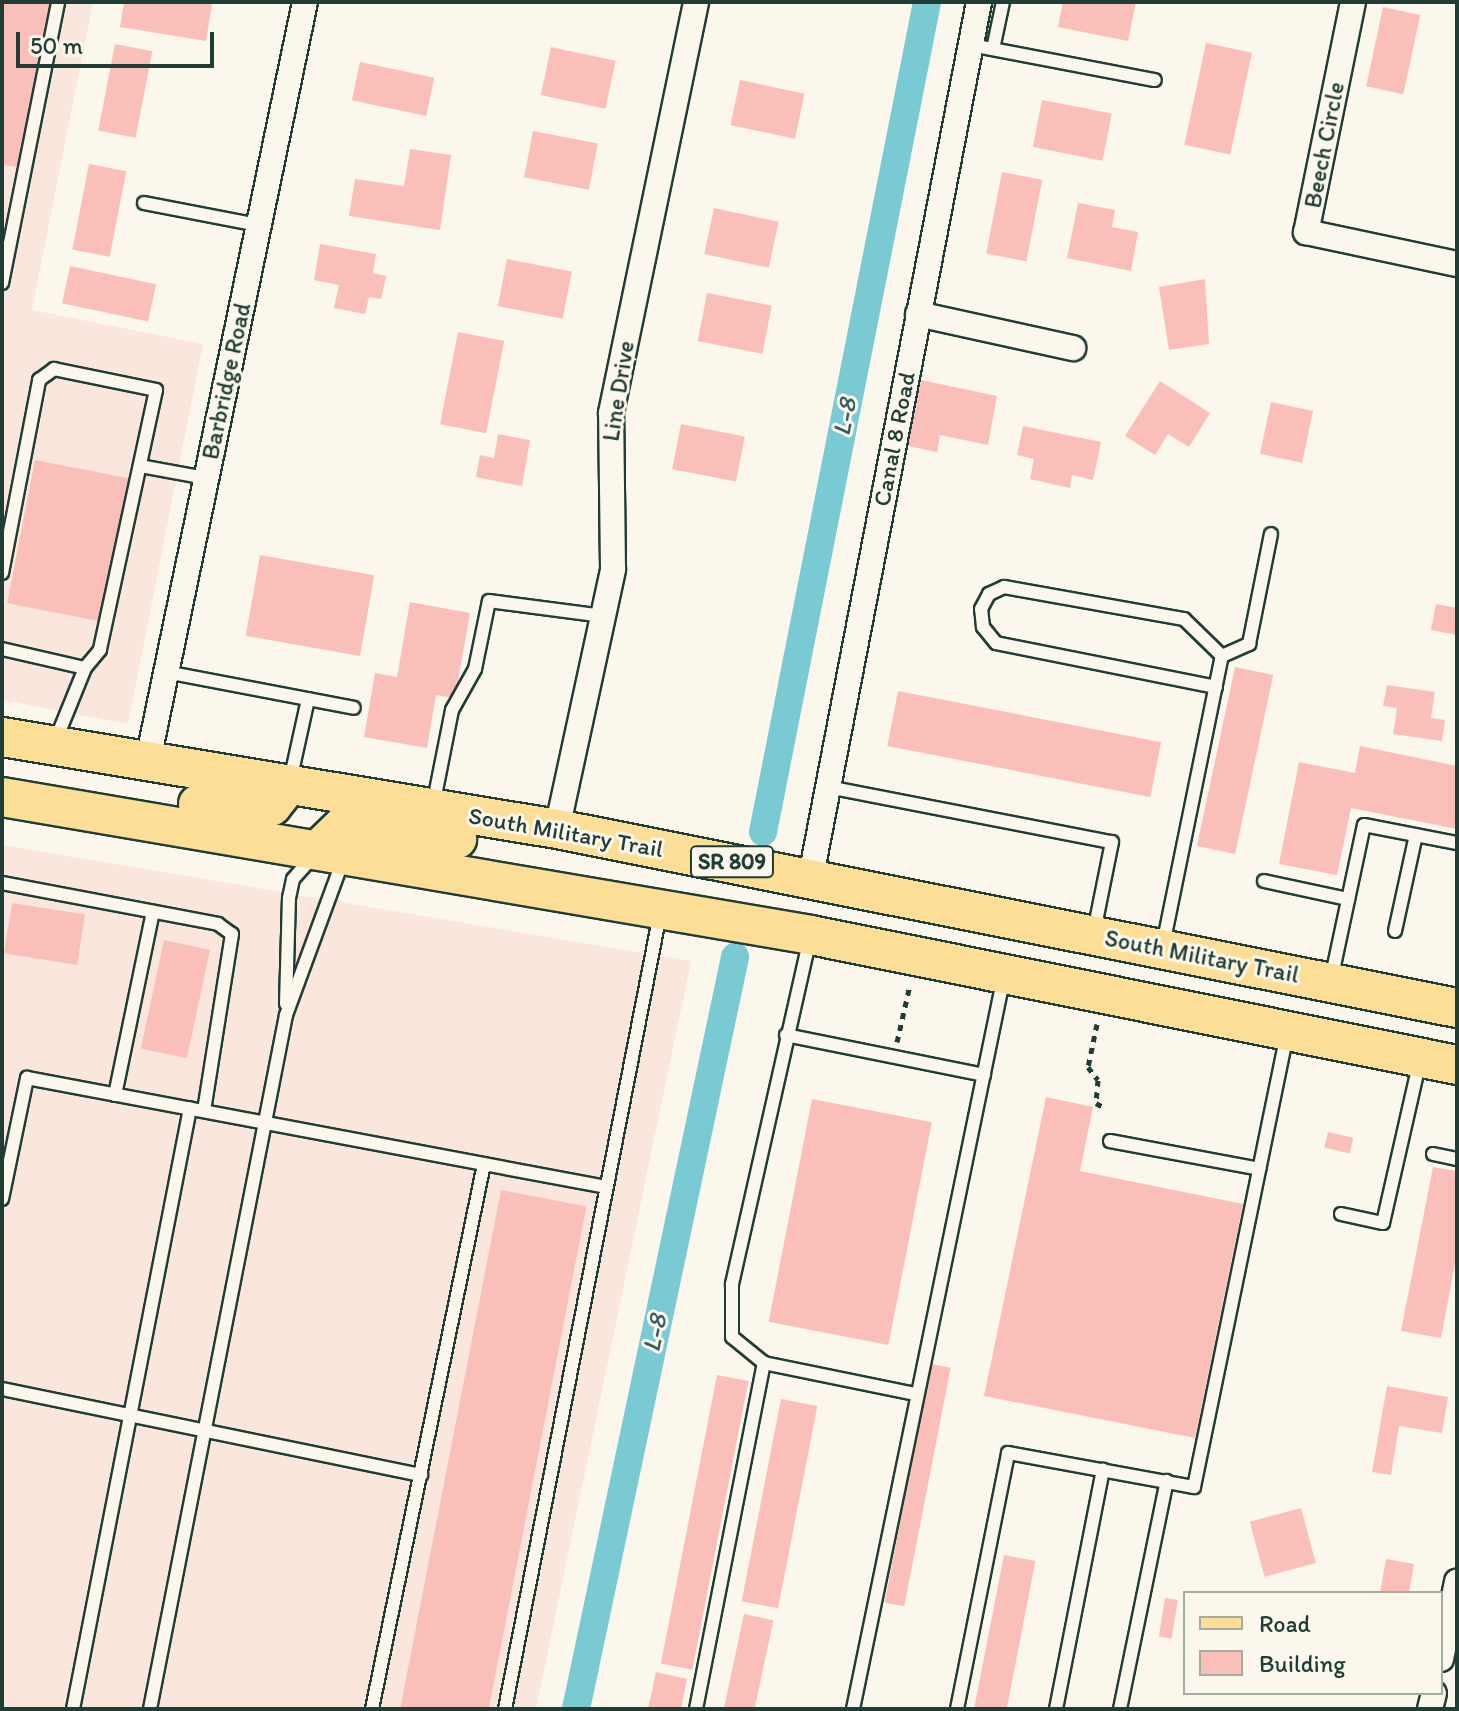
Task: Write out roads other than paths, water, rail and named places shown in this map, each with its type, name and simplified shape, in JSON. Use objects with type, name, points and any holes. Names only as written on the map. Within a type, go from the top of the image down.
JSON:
[{"type":"main road","name":"South Military Trail","points":[[2,737],[289,784],[430,822],[557,829],[811,876],[1457,1008]]},
{"type":"main road","points":[[2,772],[242,811],[272,806],[289,784]]},
{"type":"main road","name":"SR 809","points":[[2,797],[333,851],[660,911],[811,935],[1439,1061]]},
{"type":"main road","points":[[333,851],[343,826],[430,822],[618,864],[663,849]]},
{"type":"main road","points":[[1173,1006],[1235,1001],[1457,1038]]},
{"type":"street","name":"Barbridge Road","points":[[148,760],[305,2]]},
{"type":"street","name":"Line Drive","points":[[557,829],[603,616],[615,530],[611,413],[696,2]]},
{"type":"street","name":"Canal 8 Road","points":[[811,876],[918,314],[982,47],[979,2]]},
{"type":"street","name":"Beech Circle","points":[[1353,2],[1306,232],[1457,264]]},
{"type":"street","points":[[918,314],[1073,348]]},
{"type":"street","points":[[1443,1649],[1457,1582]]},
{"type":"lane","points":[[2,283],[58,2]]},
{"type":"lane","points":[[1003,2],[982,47],[1155,80]]},
{"type":"lane","points":[[144,203],[258,225]]},
{"type":"lane","points":[[2,573],[39,380],[54,369],[156,390],[100,650],[85,668],[53,745]]},
{"type":"lane","points":[[140,466],[206,478]]},
{"type":"lane","points":[[1222,656],[1249,644],[1271,534]]},
{"type":"lane","points":[[1216,687],[996,643],[983,627],[981,609],[989,594],[1004,587],[1184,619],[1222,656]]},
{"type":"lane","points":[[430,822],[452,710],[475,669],[489,601],[603,616]]},
{"type":"lane","points":[[2,649],[85,668]]},
{"type":"lane","points":[[1162,948],[1222,656]]},
{"type":"lane","points":[[166,672],[354,708]]},
{"type":"lane","points":[[289,784],[308,699]]},
{"type":"lane","points":[[828,787],[1112,842],[1093,934]]},
{"type":"lane","points":[[1331,982],[1364,825],[1457,843]]},
{"type":"lane","points":[[1395,931],[1416,835]]},
{"type":"lane","points":[[286,1015],[289,898],[293,879],[333,851]]},
{"type":"lane","points":[[150,1709],[286,1015],[333,851]]},
{"type":"lane","points":[[1264,881],[1348,899]]},
{"type":"lane","points":[[2,883],[218,924],[235,945],[204,1111]]},
{"type":"lane","points":[[505,1709],[660,911]]},
{"type":"lane","points":[[115,1095],[153,912]]},
{"type":"lane","points":[[811,935],[732,1284],[732,1337],[764,1363],[915,1394]]},
{"type":"lane","points":[[853,1709],[915,1394],[1005,973]]},
{"type":"lane","points":[[957,1709],[1008,1453],[1194,1487],[1288,1030]]},
{"type":"lane","points":[[786,1035],[984,1075]]},
{"type":"lane","points":[[1341,1214],[1383,1223],[1439,1061]]},
{"type":"lane","points":[[2,1199],[27,1078],[606,1187]]},
{"type":"lane","points":[[73,1709],[190,1108]]},
{"type":"lane","points":[[1110,1141],[1259,1169]]},
{"type":"lane","points":[[1433,1154],[1457,1159]]},
{"type":"lane","points":[[372,1709],[484,1164]]},
{"type":"lane","points":[[696,1709],[764,1363]]},
{"type":"lane","points":[[2,1389],[421,1475]]},
{"type":"lane","points":[[1056,1709],[1103,1470]]},
{"type":"lane","points":[[1120,1709],[1167,1481]]},
{"type":"waterway","name":"L-8","points":[[763,832],[927,2]]},
{"type":"waterway","name":"L-8","points":[[576,1709],[735,957]]}]
